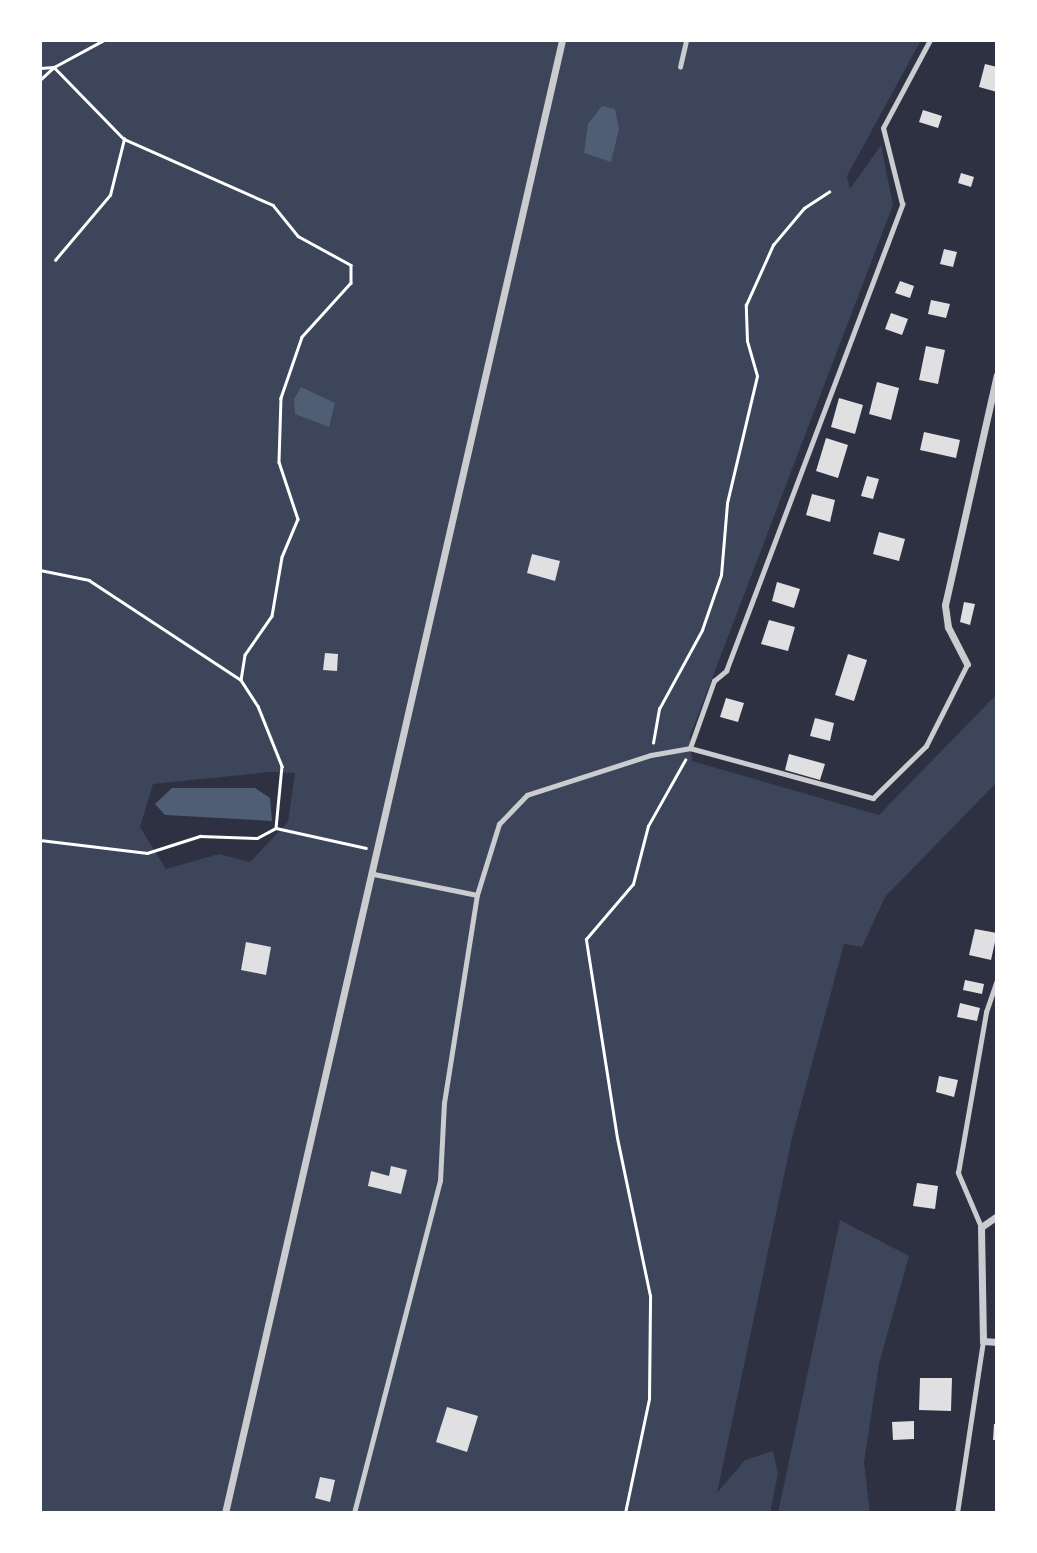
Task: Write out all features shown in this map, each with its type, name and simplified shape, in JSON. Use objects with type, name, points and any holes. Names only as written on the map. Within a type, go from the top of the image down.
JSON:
[{"type":"street","points":[[225,1513],[380,851],[562,40]]},
{"type":"street","points":[[967,664],[948,627],[945,605],[997,375]]},
{"type":"street","points":[[997,1216],[981,1227],[983,1341],[997,1342]]},
{"type":"lane","points":[[680,67],[686,40]]},
{"type":"lane","points":[[690,748],[714,681],[726,671],[902,204],[883,128],[930,40]]},
{"type":"lane","points":[[354,1513],[440,1181],[444,1103],[477,895],[499,824],[527,795],[651,755],[690,748],[873,798],[926,746],[967,664]]},
{"type":"lane","points":[[374,874],[477,895]]},
{"type":"lane","points":[[981,1227],[958,1173],[986,1012],[997,980]]},
{"type":"lane","points":[[957,1513],[983,1341]]},
{"type":"path","points":[[40,80],[54,67],[104,40]]},
{"type":"path","points":[[40,68],[54,67],[124,139],[273,205],[298,236],[351,265],[351,283],[302,337],[281,398],[279,461],[298,519],[282,557],[272,616],[245,654],[241,680]]},
{"type":"path","points":[[55,260],[110,195],[124,139]]},
{"type":"path","points":[[651,755],[659,709],[702,630],[720,575],[727,503],[757,376],[747,341],[746,305],[774,245],[804,208],[829,191]]},
{"type":"path","points":[[40,570],[89,580],[241,680],[258,706],[282,766],[276,828]]},
{"type":"path","points":[[625,1513],[649,1399],[650,1296],[617,1138],[586,939],[633,884],[648,827],[690,748]]},
{"type":"path","points":[[40,841],[147,853],[200,836],[257,838],[276,828],[380,851]]},
{"type":"shaded area","points":[[40,40],[921,40],[847,176],[850,189],[881,145],[893,205],[690,736],[692,761],[879,815],[997,694],[997,782],[885,897],[862,947],[844,944],[792,1138],[717,1493],[745,1460],[773,1451],[778,1473],[770,1513],[40,1513]],"holes":[[[270,772],[295,773],[288,822],[250,862],[219,854],[166,869],[140,827],[153,784]]]},
{"type":"shaded area","points":[[602,106],[615,109],[619,129],[611,162],[584,153],[588,124]]},
{"type":"shaded area","points":[[301,387],[335,403],[329,427],[295,414],[294,399]]},
{"type":"shaded area","points":[[172,788],[255,788],[270,798],[272,821],[165,815],[155,804]]},
{"type":"shaded area","points":[[840,1220],[909,1256],[879,1364],[864,1462],[870,1513],[778,1513]]},
{"type":"building","points":[[985,64],[997,67],[997,92],[979,87]]},
{"type":"building","points":[[923,110],[942,116],[938,128],[919,122]]},
{"type":"building","points":[[961,173],[974,177],[971,187],[958,183]]},
{"type":"building","points":[[944,249],[957,252],[953,267],[940,264]]},
{"type":"building","points":[[900,281],[914,286],[910,298],[895,293]]},
{"type":"building","points":[[931,300],[950,304],[946,318],[928,314]]},
{"type":"building","points":[[891,313],[908,319],[902,335],[885,329]]},
{"type":"building","points":[[926,346],[945,350],[938,384],[919,380]]},
{"type":"building","points":[[877,382],[899,388],[891,420],[869,414]]},
{"type":"building","points":[[839,398],[863,405],[855,434],[831,427]]},
{"type":"building","points":[[924,432],[960,440],[956,458],[920,450]]},
{"type":"building","points":[[826,438],[848,445],[838,478],[816,471]]},
{"type":"building","points":[[867,476],[879,479],[873,499],[861,496]]},
{"type":"building","points":[[812,494],[835,500],[830,522],[806,515]]},
{"type":"building","points":[[879,532],[905,539],[899,561],[873,554]]},
{"type":"building","points":[[532,554],[560,561],[555,581],[527,573]]},
{"type":"building","points":[[777,582],[800,589],[794,608],[772,601]]},
{"type":"building","points":[[964,602],[975,604],[970,625],[960,622]]},
{"type":"building","points":[[769,620],[795,627],[788,651],[761,644]]},
{"type":"building","points":[[325,653],[338,654],[337,671],[323,670]]},
{"type":"building","points":[[848,654],[867,660],[854,701],[835,695]]},
{"type":"building","points":[[726,698],[744,703],[738,722],[720,717]]},
{"type":"building","points":[[815,718],[834,723],[830,741],[810,736]]},
{"type":"building","points":[[789,754],[825,764],[820,780],[785,770]]},
{"type":"building","points":[[975,929],[997,933],[991,960],[969,955]]},
{"type":"building","points":[[246,942],[271,947],[266,975],[241,970]]},
{"type":"building","points":[[965,980],[984,984],[982,994],[963,990]]},
{"type":"building","points":[[960,1003],[980,1008],[977,1021],[957,1017]]},
{"type":"building","points":[[939,1076],[958,1080],[954,1097],[936,1092]]},
{"type":"building","points":[[391,1166],[407,1170],[401,1194],[368,1186],[371,1171],[389,1176]]},
{"type":"building","points":[[917,1183],[938,1186],[935,1209],[913,1206]]},
{"type":"building","points":[[920,1378],[952,1378],[951,1411],[919,1410]]},
{"type":"building","points":[[447,1407],[478,1416],[467,1452],[436,1442]]},
{"type":"building","points":[[914,1421],[914,1439],[893,1440],[892,1422]]},
{"type":"building","points":[[994,1424],[997,1424],[997,1440],[993,1440]]},
{"type":"building","points":[[320,1477],[335,1480],[330,1502],[315,1498]]}]
